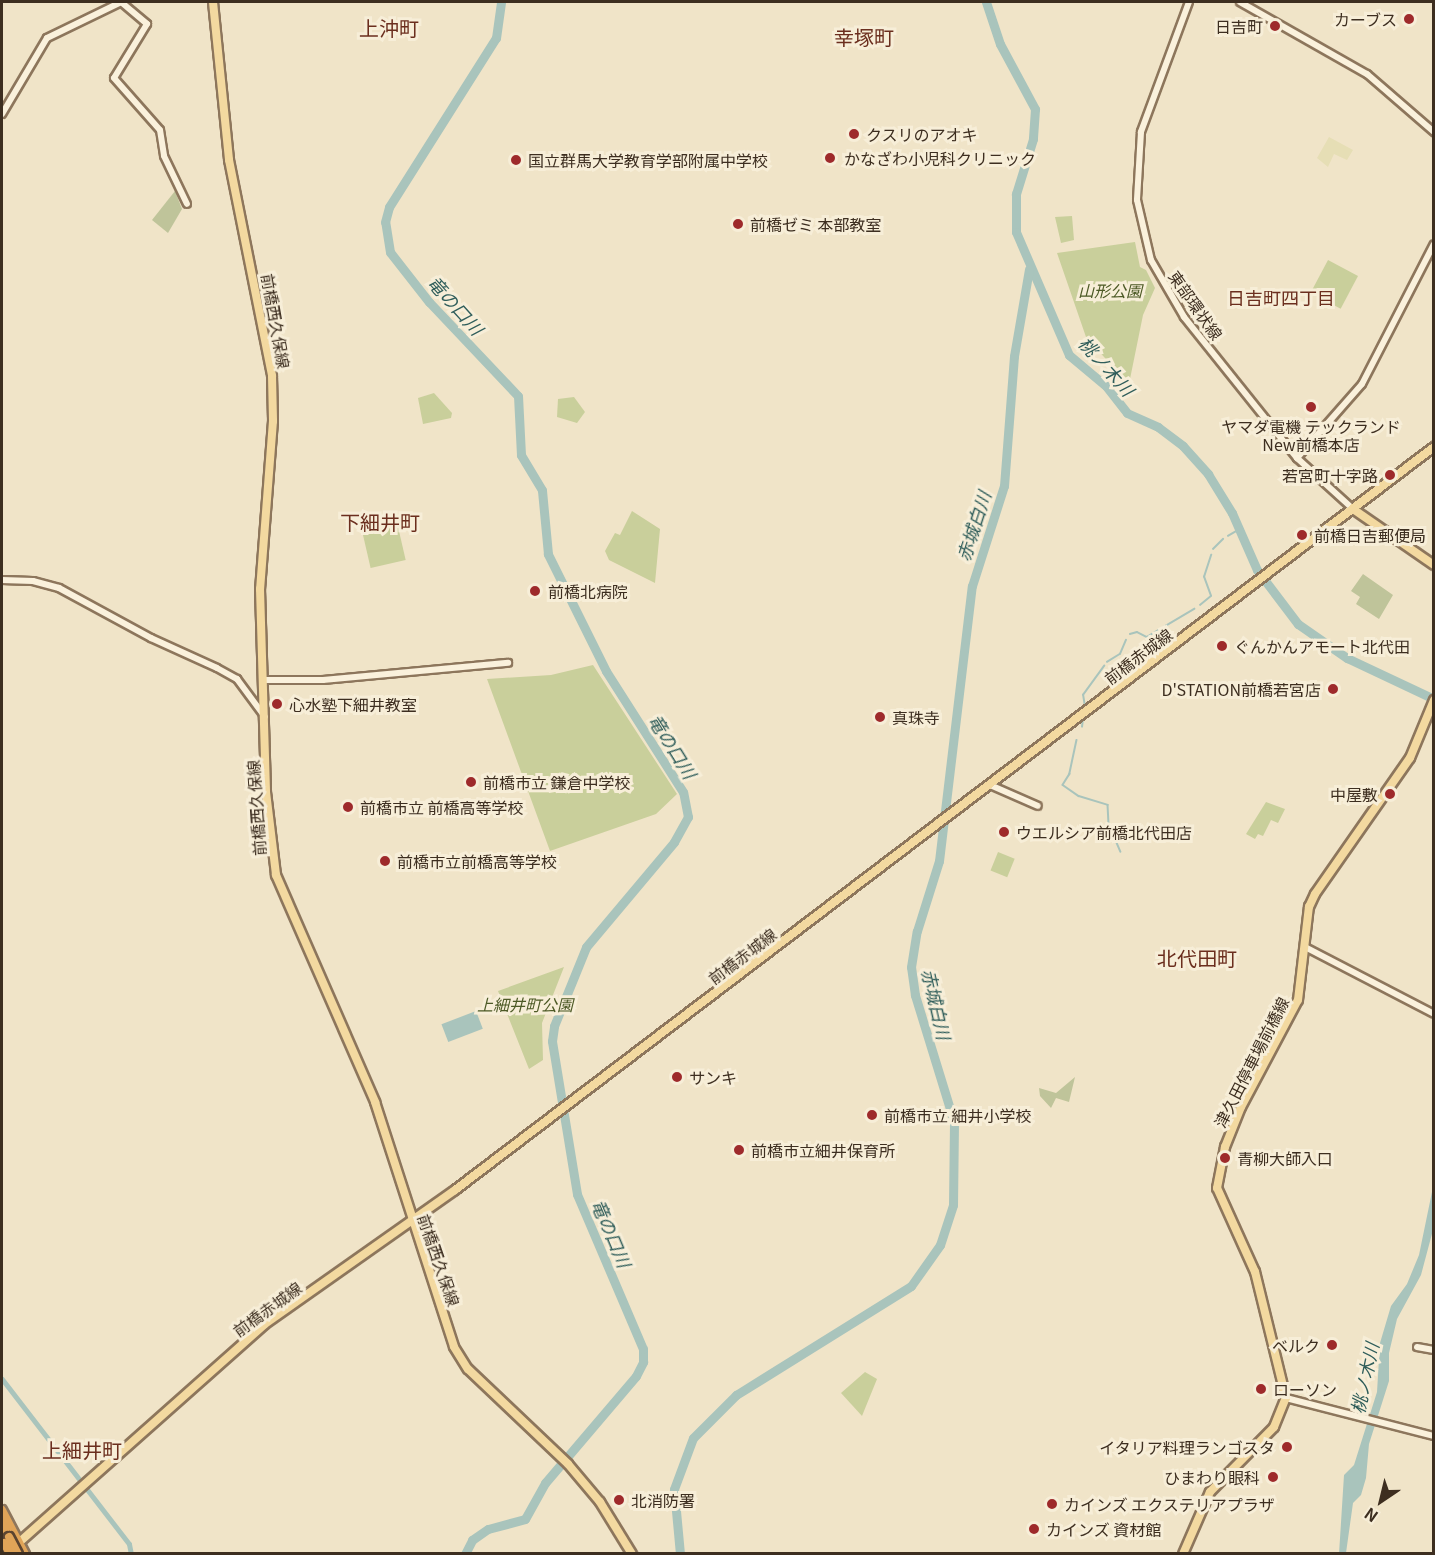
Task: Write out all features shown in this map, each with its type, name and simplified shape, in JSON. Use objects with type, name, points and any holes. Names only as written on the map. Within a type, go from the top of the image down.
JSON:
[{"type":"highway","points":[[2,1510],[25,1554]]},
{"type":"highway","points":[[2,1524],[9,1554]]},
{"type":"highway","points":[[5,1539],[18,1554]]},
{"type":"main road","name":"前橋西久保線","points":[[213,2],[229,160],[272,376],[273,421],[261,567],[265,752],[270,852],[276,875],[375,1102],[411,1222],[462,1361],[568,1464],[600,1502],[632,1554]]},
{"type":"main road","points":[[1434,447],[1353,509],[1434,565]]},
{"type":"main road","name":"前橋赤城線","points":[[9,1554],[19,1542],[257,1331],[411,1222],[569,1104],[1353,509]]},
{"type":"main road","name":"津久田停車場前橋線","points":[[1286,1398],[1256,1272],[1216,1188],[1230,1132],[1298,1000],[1309,907],[1315,894],[1410,758],[1434,700]]},
{"type":"main road","points":[[1183,1554],[1210,1492],[1274,1427],[1286,1398]]},
{"type":"street","points":[[2,114],[47,38],[121,2],[147,24],[114,78],[160,130],[164,156],[187,204]]},
{"type":"street","name":"東部環状線","points":[[1189,2],[1140,132],[1137,200],[1143,236],[1163,285],[1184,316],[1297,458],[1353,509]]},
{"type":"street","points":[[1239,2],[1367,74],[1434,132]]},
{"type":"street","points":[[1253,9],[1256,2]]},
{"type":"street","points":[[1297,458],[1362,384],[1434,244]]},
{"type":"street","points":[[2,580],[33,581],[59,588],[151,638],[217,668],[237,679],[265,718]]},
{"type":"street","points":[[263,680],[323,680],[508,663]]},
{"type":"street","points":[[990,785],[1038,806]]},
{"type":"street","points":[[1305,947],[1434,1014]]},
{"type":"street","points":[[1417,1347],[1434,1350]]},
{"type":"street","points":[[1286,1398],[1380,1420],[1434,1436]]},
{"type":"shaded area","points":[[1329,137],[1353,150],[1347,160],[1334,154],[1328,167],[1317,158]]},
{"type":"green space","points":[[175,191],[182,209],[168,233],[152,220]]},
{"type":"green space","points":[[1072,216],[1074,240],[1061,243],[1055,217]]},
{"type":"green space","name":"山形公園","points":[[1135,242],[1140,267],[1146,270],[1155,288],[1143,315],[1130,379],[1123,378],[1086,337],[1057,253]]},
{"type":"green space","points":[[1328,260],[1358,276],[1341,309],[1311,293]]},
{"type":"green space","points":[[434,393],[452,413],[451,418],[423,424],[418,398]]},
{"type":"green space","points":[[574,397],[585,412],[577,423],[557,417],[558,399]]},
{"type":"green space","points":[[632,511],[660,529],[655,583],[609,560],[605,551],[615,533],[620,535]]},
{"type":"green space","points":[[396,518],[406,560],[371,568],[361,526]]},
{"type":"green space","points":[[1363,574],[1393,595],[1379,619],[1356,604],[1360,597],[1351,591]]},
{"type":"green space","points":[[593,665],[677,794],[656,814],[550,851],[487,679],[551,675]]},
{"type":"green space","points":[[1266,802],[1285,809],[1278,823],[1271,820],[1263,836],[1258,834],[1255,839],[1246,834]]},
{"type":"green space","points":[[998,852],[1015,859],[1007,877],[991,871]]},
{"type":"green space","name":"上細井町公園","points":[[564,967],[542,1023],[543,1060],[529,1069],[498,991]]},
{"type":"green space","points":[[1075,1077],[1069,1102],[1056,1098],[1051,1108],[1040,1096],[1039,1088],[1056,1093]]},
{"type":"green space","points":[[865,1372],[877,1379],[862,1416],[841,1393]]},
{"type":"water","points":[[476,1011],[483,1029],[448,1042],[441,1024]]},
{"type":"water","points":[[1433,1187],[1433,1230],[1421,1275],[1397,1319],[1389,1353],[1389,1381],[1369,1444],[1366,1478],[1361,1495],[1353,1503],[1346,1553],[1339,1554],[1344,1475],[1354,1465],[1377,1392],[1380,1343],[1391,1306],[1407,1284],[1419,1255]]},
{"type":"waterway","name":"竜の口川","points":[[465,1554],[472,1540],[488,1529],[525,1519],[545,1483],[636,1376],[643,1362],[643,1349],[577,1194],[552,1041],[554,1026],[586,947],[674,842],[688,817],[683,792],[606,671],[548,554],[542,490],[521,455],[518,396],[429,302],[390,252],[385,222],[389,207],[496,38],[501,2]]},
{"type":"waterway","name":"桃ノ木川","points":[[986,2],[1000,44],[1035,109],[1033,139],[1016,194],[1016,232],[1069,355],[1106,386],[1127,413],[1158,427],[1183,446],[1208,474],[1232,513],[1257,570],[1298,624],[1347,658],[1434,699]]},
{"type":"waterway","name":"赤城白川","points":[[680,1554],[674,1489],[693,1438],[736,1395],[911,1286],[940,1245],[953,1205],[954,1122],[915,995],[911,967],[917,931],[939,861],[972,586],[1004,486],[1014,356],[1029,269]]},
{"type":"waterway","points":[[1228,536],[1238,530]]},
{"type":"waterway","points":[[1213,549],[1223,539]]},
{"type":"waterway","points":[[1200,605],[1211,596],[1204,577],[1211,555]]},
{"type":"waterway","points":[[1130,634],[1137,632],[1147,637],[1194,609]]},
{"type":"waterway","points":[[1107,662],[1120,654],[1126,640]]},
{"type":"waterway","points":[[1085,707],[1083,695],[1104,666]]},
{"type":"waterway","points":[[1082,727],[1083,719]]},
{"type":"waterway","points":[[1077,740],[1070,774],[1063,785],[1079,796],[1108,805],[1109,824],[1121,852]]},
{"type":"waterway","points":[[2,1379],[129,1544],[131,1554]]},
{"type":"place","name":"カーブス","points":[[1409,19]]},
{"type":"place","name":"日吉町","points":[[1275,26]]},
{"type":"place","name":"クスリのアオキ","points":[[854,134]]},
{"type":"place","name":"かなざわ小児科クリニック","points":[[830,158]]},
{"type":"place","name":"国立群馬大学教育学部附属中学校","points":[[516,160]]},
{"type":"place","name":"前橋ゼミ 本部教室","points":[[738,224]]},
{"type":"place","name":"ヤマダ電機 テックランド New前橋本店","points":[[1311,407]]},
{"type":"place","name":"若宮町十字路","points":[[1390,475]]},
{"type":"place","name":"前橋日吉郵便局","points":[[1302,535]]},
{"type":"place","name":"前橋北病院","points":[[535,591]]},
{"type":"place","name":"ぐんかんアモート北代田","points":[[1222,646]]},
{"type":"place","name":"D'STATION前橋若宮店","points":[[1333,689]]},
{"type":"place","name":"心水塾下細井教室","points":[[277,704]]},
{"type":"place","name":"真珠寺","points":[[880,717]]},
{"type":"place","name":"前橋市立 鎌倉中学校","points":[[471,782]]},
{"type":"place","name":"中屋敷","points":[[1390,794]]},
{"type":"place","name":"前橋市立 前橋高等学校","points":[[348,807]]},
{"type":"place","name":"ウエルシア前橋北代田店","points":[[1004,832]]},
{"type":"place","name":"前橋市立前橋高等学校","points":[[385,861]]},
{"type":"place","name":"サンキ","points":[[677,1077]]},
{"type":"place","name":"前橋市立 細井小学校","points":[[872,1115]]},
{"type":"place","name":"前橋市立細井保育所","points":[[739,1150]]},
{"type":"place","name":"青柳大師入口","points":[[1225,1158]]},
{"type":"place","name":"ベルク","points":[[1332,1345]]},
{"type":"place","name":"ローソン","points":[[1261,1389]]},
{"type":"place","name":"イタリア料理ランゴスタ","points":[[1287,1447]]},
{"type":"place","name":"ひまわり眼科","points":[[1273,1477]]},
{"type":"place","name":"北消防署","points":[[619,1500]]},
{"type":"place","name":"カインズ エクステリアプラザ","points":[[1052,1504]]},
{"type":"place","name":"カインズ 資材館","points":[[1034,1529]]},
{"type":"district","name":"上沖町","points":[[389,27]]},
{"type":"district","name":"幸塚町","points":[[864,36]]},
{"type":"district","name":"日吉町四丁目","points":[[1281,297]]},
{"type":"district","name":"下細井町","points":[[380,521]]},
{"type":"district","name":"北代田町","points":[[1197,957]]},
{"type":"district","name":"上細井町","points":[[82,1449]]}]
